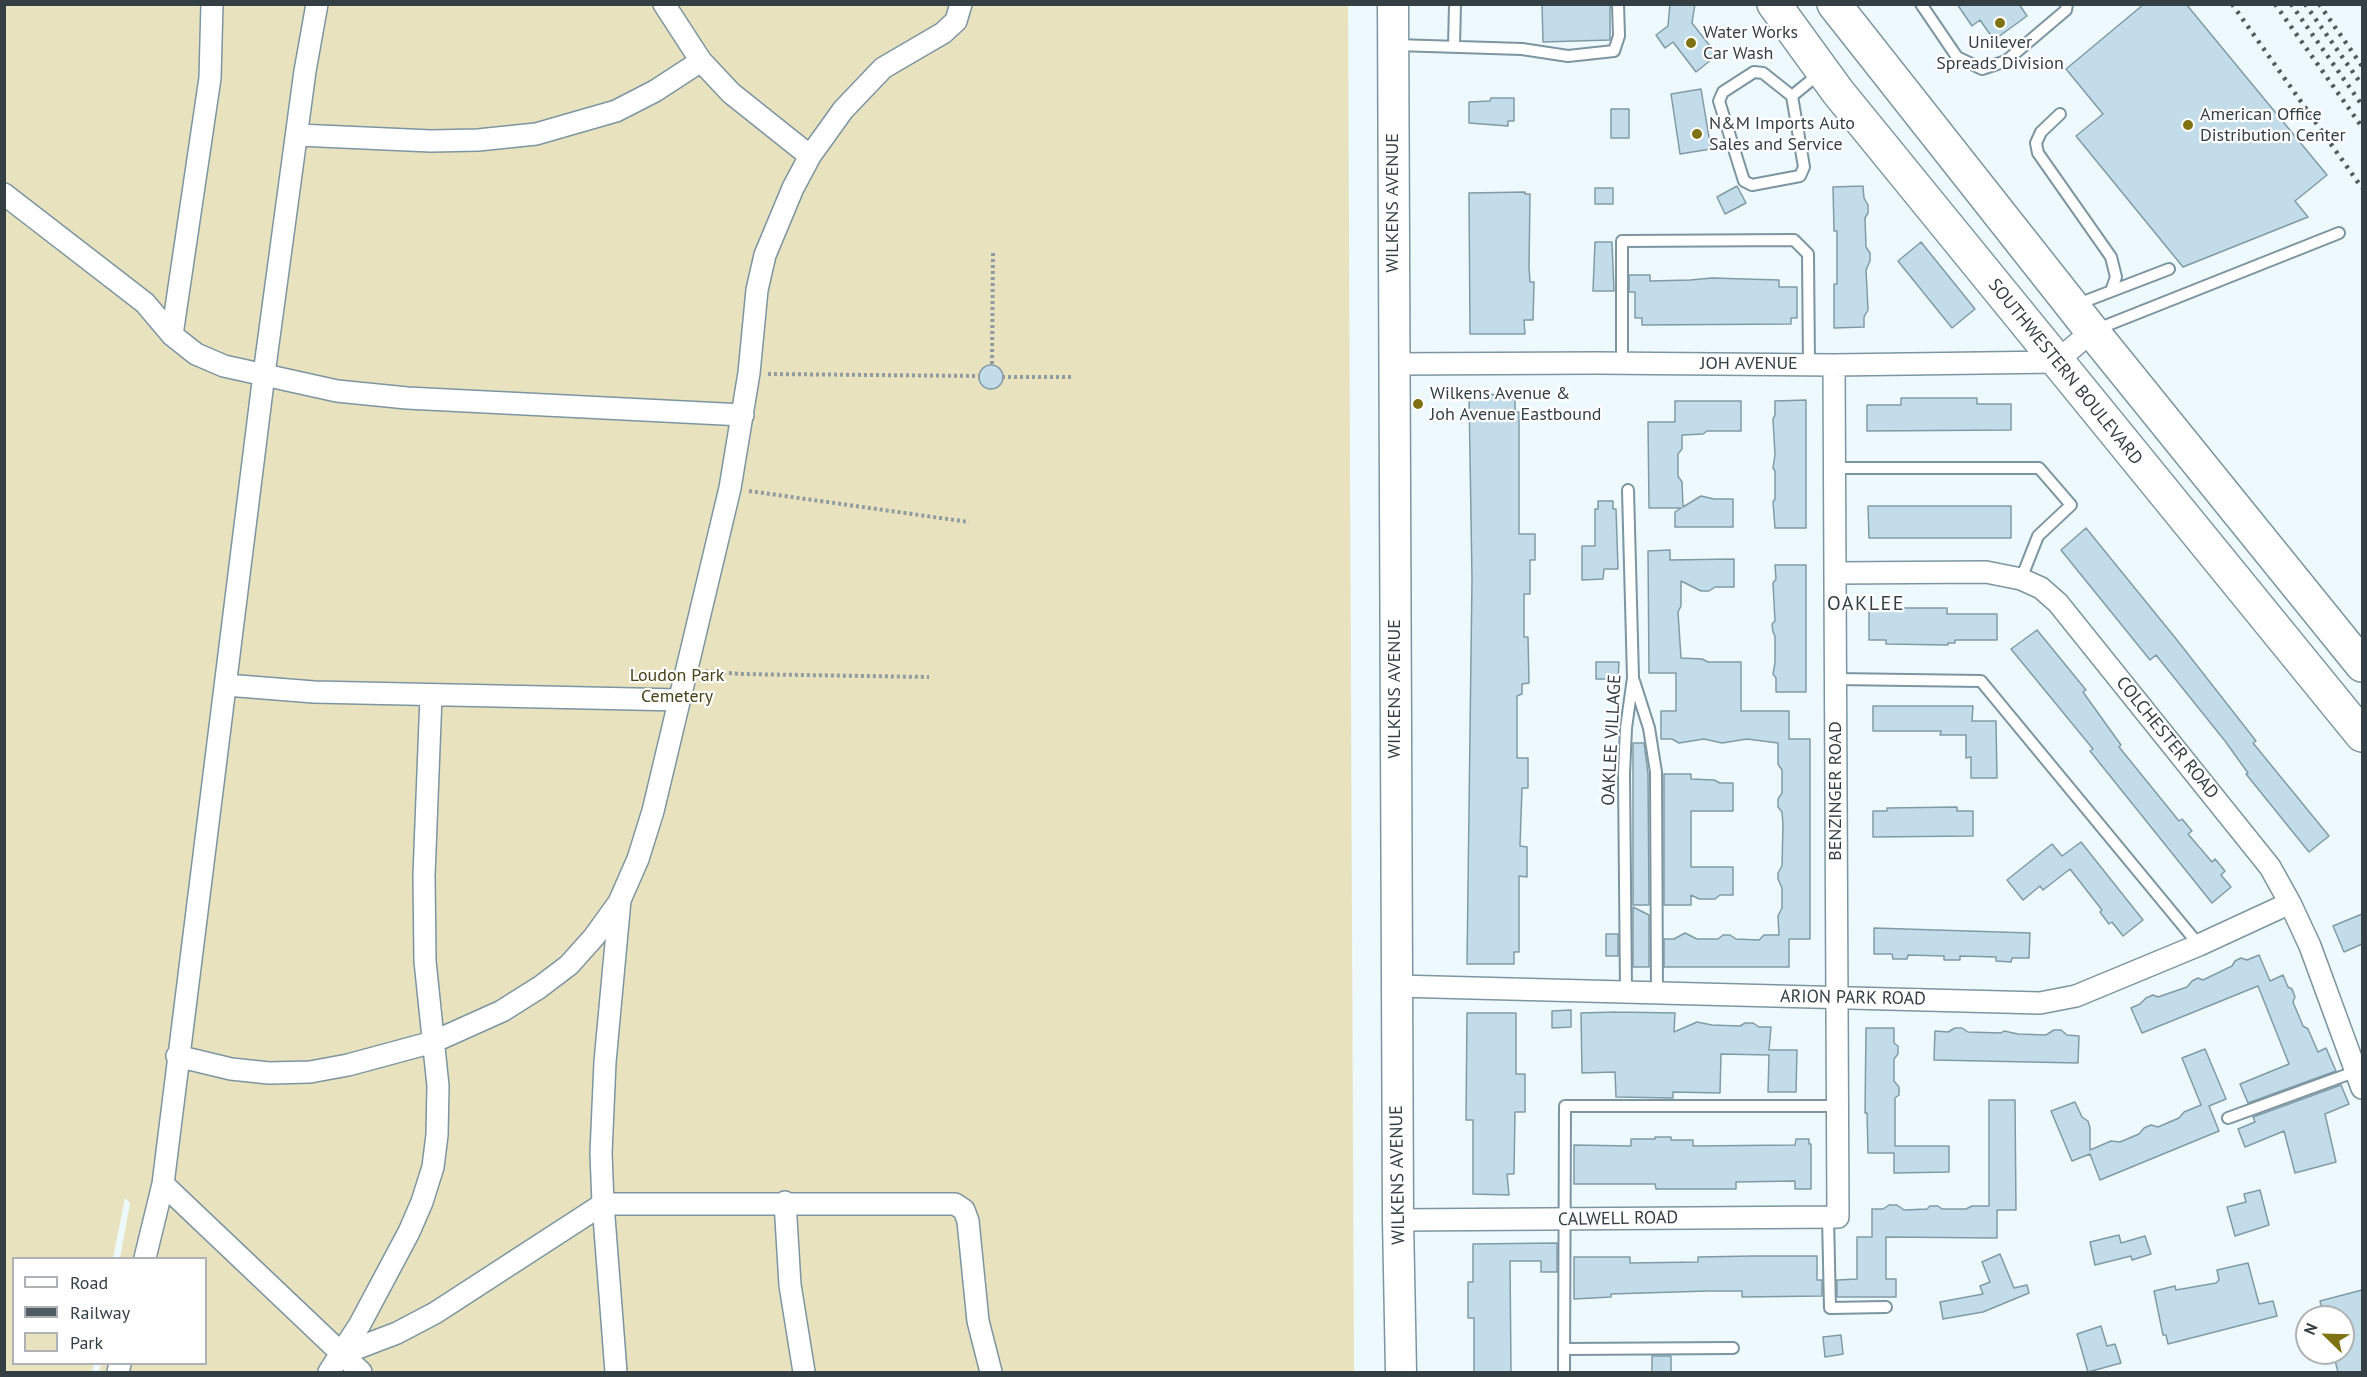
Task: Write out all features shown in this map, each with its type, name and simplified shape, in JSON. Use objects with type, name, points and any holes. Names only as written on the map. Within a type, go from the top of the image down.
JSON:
[{"type":"main road","name":"WILKENS AVENUE","points":[[1393,4],[1396,986],[1401,1372]]},
{"type":"main road","name":"SOUTHWESTERN BOULEVARD","points":[[1774,4],[1822,71],[2056,362],[2362,735]]},
{"type":"main road","points":[[1834,4],[2092,332],[2362,665]]},
{"type":"street","points":[[172,335],[210,78],[212,4]]},
{"type":"street","points":[[145,1257],[163,1184],[177,1056],[264,374],[305,71],[317,4]]},
{"type":"street","points":[[664,4],[701,61],[731,93],[810,156]]},
{"type":"street","points":[[177,1056],[231,1069],[269,1073],[310,1072],[348,1065],[433,1042],[502,1011],[540,987],[569,965],[594,938],[620,900],[638,859],[652,811],[730,488],[749,374],[757,290],[765,255],[793,188],[810,156],[843,110],[883,68],[943,33],[956,21],[961,4]]},
{"type":"street","points":[[298,135],[431,141],[478,140],[537,134],[616,111],[655,91],[701,61]]},
{"type":"street","points":[[4,194],[145,303],[172,335],[196,354],[224,366],[337,391],[407,398],[743,415]]},
{"type":"street","points":[[2056,362],[2092,332]]},
{"type":"street","name":"JOH AVENUE","points":[[1394,364],[1834,365],[2056,362]]},
{"type":"street","name":"BENZINGER ROAD","points":[[1833,1217],[1837,1106],[1834,365]]},
{"type":"street","name":"COLCHESTER ROAD","points":[[1835,573],[1986,572],[2021,579],[2041,588],[2058,603],[2270,867],[2310,946],[2360,1079]]},
{"type":"street","points":[[226,685],[314,692],[431,696],[679,700]]},
{"type":"street","points":[[329,1372],[342,1354],[409,1232],[423,1202],[433,1167],[437,1135],[438,1086],[425,961],[424,876],[431,696]]},
{"type":"street","points":[[616,1372],[601,1153],[605,1062],[620,900]]},
{"type":"street","name":"ARION PARK ROAD","points":[[1396,986],[2040,1003],[2076,996],[2199,945],[2290,903]]},
{"type":"street","points":[[163,1184],[361,1372]]},
{"type":"street","points":[[342,1354],[397,1334],[435,1313],[603,1204],[785,1202],[955,1204],[964,1210],[968,1221],[978,1321],[991,1372]]},
{"type":"street","points":[[785,1202],[790,1284],[804,1372]]},
{"type":"street","name":"CALWELL ROAD","points":[[1398,1220],[1833,1217]]},
{"type":"lane","points":[[1454,47],[1455,4]]},
{"type":"lane","points":[[1393,45],[1522,50],[1568,56],[1614,51],[1619,36],[1618,4]]},
{"type":"lane","points":[[1921,4],[1957,57],[1982,69],[2006,61],[2066,10],[2067,4]]},
{"type":"lane","points":[[1792,96],[1822,71]]},
{"type":"lane","points":[[1754,72],[1763,74],[1792,96],[1804,167],[1800,176],[1752,185],[1744,181],[1719,101],[1723,92],[1754,72]]},
{"type":"lane","points":[[2060,114],[2041,132],[2036,143],[2038,153],[2111,257],[2116,277],[2111,291]]},
{"type":"lane","points":[[2092,332],[2339,233]]},
{"type":"lane","points":[[1622,363],[1622,241],[1794,240],[1808,254],[1809,365]]},
{"type":"lane","points":[[2072,306],[2169,269]]},
{"type":"lane","points":[[1835,468],[2038,468],[2071,505],[2038,536],[2021,579]]},
{"type":"lane","name":"OAKLEE VILLAGE","points":[[1626,992],[1624,774],[1626,728],[1633,678],[1628,490]]},
{"type":"lane","points":[[1633,678],[1649,728],[1656,772],[1657,993]]},
{"type":"lane","points":[[1836,679],[1981,681],[2199,945]]},
{"type":"lane","points":[[2228,1118],[2360,1079]]},
{"type":"lane","points":[[1564,1372],[1565,1106],[1837,1106]]},
{"type":"lane","points":[[1833,1217],[1830,1308],[1886,1307]]},
{"type":"lane","points":[[1564,1349],[1733,1348]]},
{"type":"path","points":[[992,364],[993,252]]},
{"type":"path","points":[[749,374],[980,376]]},
{"type":"path","points":[[1002,377],[1073,377]]},
{"type":"path","points":[[730,488],[969,522]]},
{"type":"path","points":[[686,669],[740,674],[929,677]]},
{"type":"green space","name":"Loudon Park Cemetery","points":[[5,5],[1348,5],[1354,1372],[99,1372],[101,1365],[207,1365],[207,1257],[120,1257],[130,1203],[125,1198],[113,1257],[12,1257],[12,1365],[94,1365],[92,1372],[5,1372]]},
{"type":"building","points":[[1542,4],[1610,4],[1610,40],[1543,42]]},
{"type":"building","name":"Water Works Car Wash","points":[[1670,4],[1695,4],[1692,23],[1717,55],[1696,72],[1673,42],[1665,48],[1656,35],[1668,26]]},
{"type":"building","name":"Unilever Spreads Division","points":[[1957,4],[2019,4],[2027,16],[1994,40],[1980,20],[1972,26]]},
{"type":"building","name":"American Office Distribution Center","points":[[2144,4],[2186,4],[2327,175],[2295,201],[2308,217],[2183,267],[2076,136],[2103,114],[2066,69]]},
{"type":"building","points":[[1701,89],[1711,149],[1680,154],[1671,94]]},
{"type":"building","points":[[1491,98],[1514,98],[1514,121],[1508,121],[1508,126],[1469,123],[1469,102],[1490,101]]},
{"type":"building","points":[[1611,109],[1629,109],[1629,138],[1611,138]]},
{"type":"building","points":[[1737,186],[1746,203],[1725,214],[1717,197]]},
{"type":"building","points":[[1863,186],[1864,198],[1868,205],[1865,218],[1866,247],[1870,253],[1870,261],[1866,270],[1868,310],[1864,317],[1864,327],[1834,328],[1837,231],[1834,231],[1833,187]]},
{"type":"building","points":[[1595,188],[1613,188],[1613,204],[1595,204]]},
{"type":"building","points":[[1525,192],[1525,194],[1530,194],[1529,267],[1530,282],[1534,282],[1533,320],[1524,320],[1525,334],[1470,334],[1469,193]]},
{"type":"building","points":[[1595,242],[1612,242],[1614,291],[1593,291]]},
{"type":"building","points":[[1921,242],[1975,309],[1952,328],[1898,261]]},
{"type":"building","points":[[1629,275],[1650,275],[1650,281],[1712,278],[1779,280],[1779,287],[1797,287],[1797,318],[1791,318],[1791,324],[1642,325],[1642,318],[1635,318],[1635,292],[1629,292]]},
{"type":"building","points":[[991,365],[996,366],[1002,372],[1002,382],[996,388],[991,389],[986,388],[980,382],[979,377],[980,372],[986,366]]},
{"type":"building","points":[[1515,394],[1515,412],[1519,412],[1519,534],[1535,534],[1535,560],[1530,560],[1530,594],[1524,594],[1524,637],[1528,637],[1529,683],[1522,684],[1522,694],[1517,696],[1517,758],[1528,758],[1528,788],[1522,788],[1520,846],[1527,847],[1527,877],[1519,876],[1519,952],[1514,952],[1514,964],[1467,964],[1472,579],[1469,395]]},
{"type":"building","points":[[1901,398],[1977,398],[1977,404],[2011,404],[2011,430],[1867,431],[1867,405],[1901,405]]},
{"type":"building","points":[[1806,400],[1806,528],[1775,528],[1773,419],[1775,401]]},
{"type":"building","points":[[1675,401],[1741,401],[1741,431],[1707,431],[1703,434],[1682,435],[1682,449],[1678,454],[1678,476],[1682,482],[1683,507],[1701,496],[1733,499],[1733,527],[1675,527],[1675,512],[1681,508],[1649,508],[1648,422],[1675,422]]},
{"type":"building","points":[[1598,501],[1613,501],[1613,509],[1616,509],[1618,569],[1604,569],[1603,579],[1582,580],[1582,546],[1595,546],[1595,509],[1598,509]]},
{"type":"building","points":[[1868,506],[2011,506],[2011,538],[1869,538]]},
{"type":"building","points":[[2086,528],[2177,640],[2256,741],[2253,743],[2329,836],[2309,852],[2246,774],[2248,773],[2225,741],[2156,655],[2150,660],[2061,550]]},
{"type":"building","points":[[1670,550],[1670,560],[1734,559],[1734,587],[1715,587],[1709,591],[1701,591],[1681,581],[1681,606],[1678,612],[1681,658],[1702,659],[1708,662],[1741,662],[1741,711],[1789,711],[1789,739],[1810,739],[1810,939],[1789,939],[1789,967],[1664,967],[1664,939],[1674,939],[1685,933],[1697,939],[1718,939],[1723,935],[1730,935],[1736,939],[1759,940],[1764,935],[1779,935],[1778,916],[1782,908],[1782,888],[1778,873],[1782,866],[1783,825],[1778,799],[1782,793],[1782,770],[1778,764],[1778,743],[1747,739],[1722,743],[1704,739],[1679,743],[1672,739],[1661,739],[1661,711],[1676,711],[1676,673],[1649,673],[1648,551]]},
{"type":"building","points":[[1775,565],[1806,565],[1806,692],[1776,692],[1776,678],[1773,674],[1775,636],[1772,624],[1775,621],[1773,583],[1776,579]]},
{"type":"building","points":[[1869,608],[1947,608],[1947,614],[1997,614],[1997,640],[1955,640],[1955,643],[1948,643],[1948,645],[1886,644],[1886,640],[1869,640]]},
{"type":"building","points":[[2037,630],[2086,690],[2083,692],[2121,745],[2119,747],[2179,821],[2182,819],[2192,831],[2188,834],[2212,862],[2215,859],[2225,871],[2221,875],[2231,887],[2212,903],[2090,751],[2093,749],[2011,649]]},
{"type":"building","points":[[1596,662],[1619,662],[1618,679],[1596,679]]},
{"type":"building","points":[[1873,706],[1973,706],[1972,721],[1996,721],[1997,778],[1971,778],[1971,757],[1966,758],[1966,735],[1940,735],[1941,731],[1873,731]]},
{"type":"building","points":[[1633,743],[1644,743],[1648,773],[1649,905],[1633,905]]},
{"type":"building","points":[[1664,774],[1691,774],[1691,779],[1733,783],[1733,811],[1691,811],[1691,867],[1733,867],[1733,895],[1720,895],[1715,899],[1699,899],[1691,895],[1691,905],[1664,905]]},
{"type":"building","points":[[1957,807],[1957,811],[1973,811],[1973,836],[1873,837],[1873,811],[1887,811],[1887,808]]},
{"type":"building","points":[[2081,842],[2143,920],[2123,936],[2112,922],[2109,924],[2100,912],[2102,910],[2070,869],[2043,890],[2040,886],[2023,900],[2007,880],[2052,844],[2062,856]]},
{"type":"building","points":[[1633,907],[1649,915],[1649,967],[1633,967]]},
{"type":"building","points":[[2362,914],[2362,944],[2344,952],[2333,926]]},
{"type":"building","points":[[1874,928],[2030,933],[2029,958],[2012,958],[2011,962],[1996,961],[1996,957],[1960,956],[1960,960],[1944,960],[1944,956],[1908,955],[1907,959],[1893,959],[1892,954],[1874,954]]},
{"type":"building","points":[[1606,934],[1618,934],[1618,956],[1606,956]]},
{"type":"building","points":[[2259,955],[2270,981],[2283,975],[2288,987],[2292,989],[2295,997],[2293,1002],[2303,1026],[2308,1029],[2318,1052],[2326,1048],[2336,1071],[2248,1103],[2240,1084],[2289,1064],[2258,986],[2142,1033],[2131,1008],[2153,995],[2158,997],[2187,987],[2198,978],[2203,980],[2232,966],[2241,958],[2247,960]]},
{"type":"building","points":[[1571,1010],[1571,1027],[1552,1028],[1552,1011]]},
{"type":"building","points":[[1467,1013],[1516,1013],[1516,1074],[1525,1074],[1525,1112],[1515,1112],[1514,1174],[1507,1174],[1509,1195],[1473,1194],[1473,1120],[1466,1120]]},
{"type":"building","points":[[1581,1013],[1675,1013],[1674,1032],[1697,1022],[1740,1026],[1753,1023],[1759,1027],[1771,1027],[1769,1050],[1797,1050],[1796,1092],[1768,1092],[1769,1055],[1721,1054],[1720,1093],[1673,1092],[1673,1098],[1616,1097],[1615,1072],[1582,1073]]},
{"type":"building","points":[[1866,1028],[1894,1028],[1894,1043],[1898,1046],[1898,1054],[1894,1059],[1894,1081],[1899,1087],[1899,1095],[1895,1098],[1895,1146],[1949,1146],[1949,1172],[1894,1173],[1894,1153],[1868,1153],[1867,1113],[1865,1113]]},
{"type":"building","points":[[1955,1028],[1962,1028],[1968,1032],[2001,1033],[2004,1031],[2046,1035],[2054,1030],[2061,1030],[2067,1035],[2079,1036],[2078,1063],[1934,1060],[1935,1031],[1948,1032]]},
{"type":"building","points":[[2205,1049],[2226,1099],[2209,1106],[2219,1131],[2100,1180],[2090,1154],[2072,1161],[2051,1111],[2075,1102],[2082,1117],[2088,1121],[2090,1150],[2111,1141],[2120,1142],[2139,1134],[2151,1125],[2158,1127],[2201,1105],[2182,1058]]},
{"type":"building","points":[[2341,1085],[2349,1104],[2325,1114],[2336,1162],[2295,1173],[2284,1131],[2245,1147],[2238,1129],[2255,1122],[2253,1117]]},
{"type":"building","points":[[1989,1100],[2015,1100],[2016,1210],[1997,1210],[1997,1238],[1886,1237],[1886,1279],[1896,1279],[1896,1297],[1837,1297],[1837,1280],[1857,1279],[1857,1237],[1872,1237],[1872,1209],[1883,1209],[1889,1205],[1897,1205],[1904,1210],[1927,1209],[1930,1206],[1938,1206],[1942,1209],[1966,1209],[1972,1206],[1989,1206]]},
{"type":"building","points":[[1655,1137],[1693,1140],[1693,1146],[1795,1145],[1796,1139],[1809,1139],[1811,1189],[1795,1189],[1795,1181],[1736,1182],[1736,1189],[1656,1189],[1655,1184],[1574,1184],[1574,1145],[1631,1146],[1631,1139],[1655,1139]]},
{"type":"building","points":[[2260,1190],[2269,1225],[2235,1236],[2227,1207],[2246,1202],[2244,1194]]},
{"type":"building","points":[[2119,1235],[2121,1243],[2145,1236],[2151,1254],[2132,1260],[2131,1256],[2095,1265],[2090,1242]]},
{"type":"building","points":[[1557,1243],[1557,1272],[1541,1272],[1541,1261],[1510,1261],[1511,1372],[1474,1372],[1474,1318],[1468,1318],[1468,1282],[1473,1282],[1473,1244]]},
{"type":"building","points":[[2000,1254],[2014,1288],[2027,1285],[2029,1293],[1983,1312],[1943,1319],[1940,1302],[1983,1294],[1980,1286],[1990,1282],[1982,1262]]},
{"type":"building","points":[[1817,1256],[1817,1280],[1822,1280],[1822,1296],[1742,1297],[1742,1291],[1707,1291],[1611,1294],[1611,1297],[1574,1299],[1574,1257],[1630,1257],[1630,1263],[1698,1262],[1698,1257]]},
{"type":"building","points":[[2248,1263],[2259,1304],[2273,1301],[2277,1316],[2168,1344],[2166,1335],[2163,1335],[2154,1291],[2175,1286],[2176,1290],[2216,1283],[2219,1280],[2217,1270]]},
{"type":"building","points":[[2362,1290],[2362,1372],[2338,1372],[2336,1365],[2355,1365],[2355,1305],[2321,1305],[2320,1301]]},
{"type":"building","points":[[2101,1326],[2107,1346],[2115,1344],[2121,1363],[2088,1372],[2077,1334]]},
{"type":"building","points":[[1841,1335],[1843,1354],[1825,1357],[1823,1337]]},
{"type":"building","points":[[1652,1356],[1671,1356],[1671,1372],[1652,1372]]},
{"type":"railway","points":[[2232,4],[2362,188]]},
{"type":"railway","points":[[2275,4],[2362,127]]},
{"type":"railway","points":[[2291,4],[2362,105]]},
{"type":"railway","points":[[2305,4],[2362,85]]},
{"type":"railway","points":[[2319,4],[2362,66]]},
{"type":"place","name":"Unilever Spreads Division","points":[[2000,23]]},
{"type":"place","name":"Water Works Car Wash","points":[[1691,43]]},
{"type":"place","name":"American Office Distribution Center","points":[[2188,125]]},
{"type":"place","name":"N&M Imports Auto Sales and Service","points":[[1697,134]]},
{"type":"place","name":"Wilkens Avenue & Joh Avenue Eastbound","points":[[1418,404]]},
{"type":"district","name":"OAKLEE","points":[[1866,604]]}]
